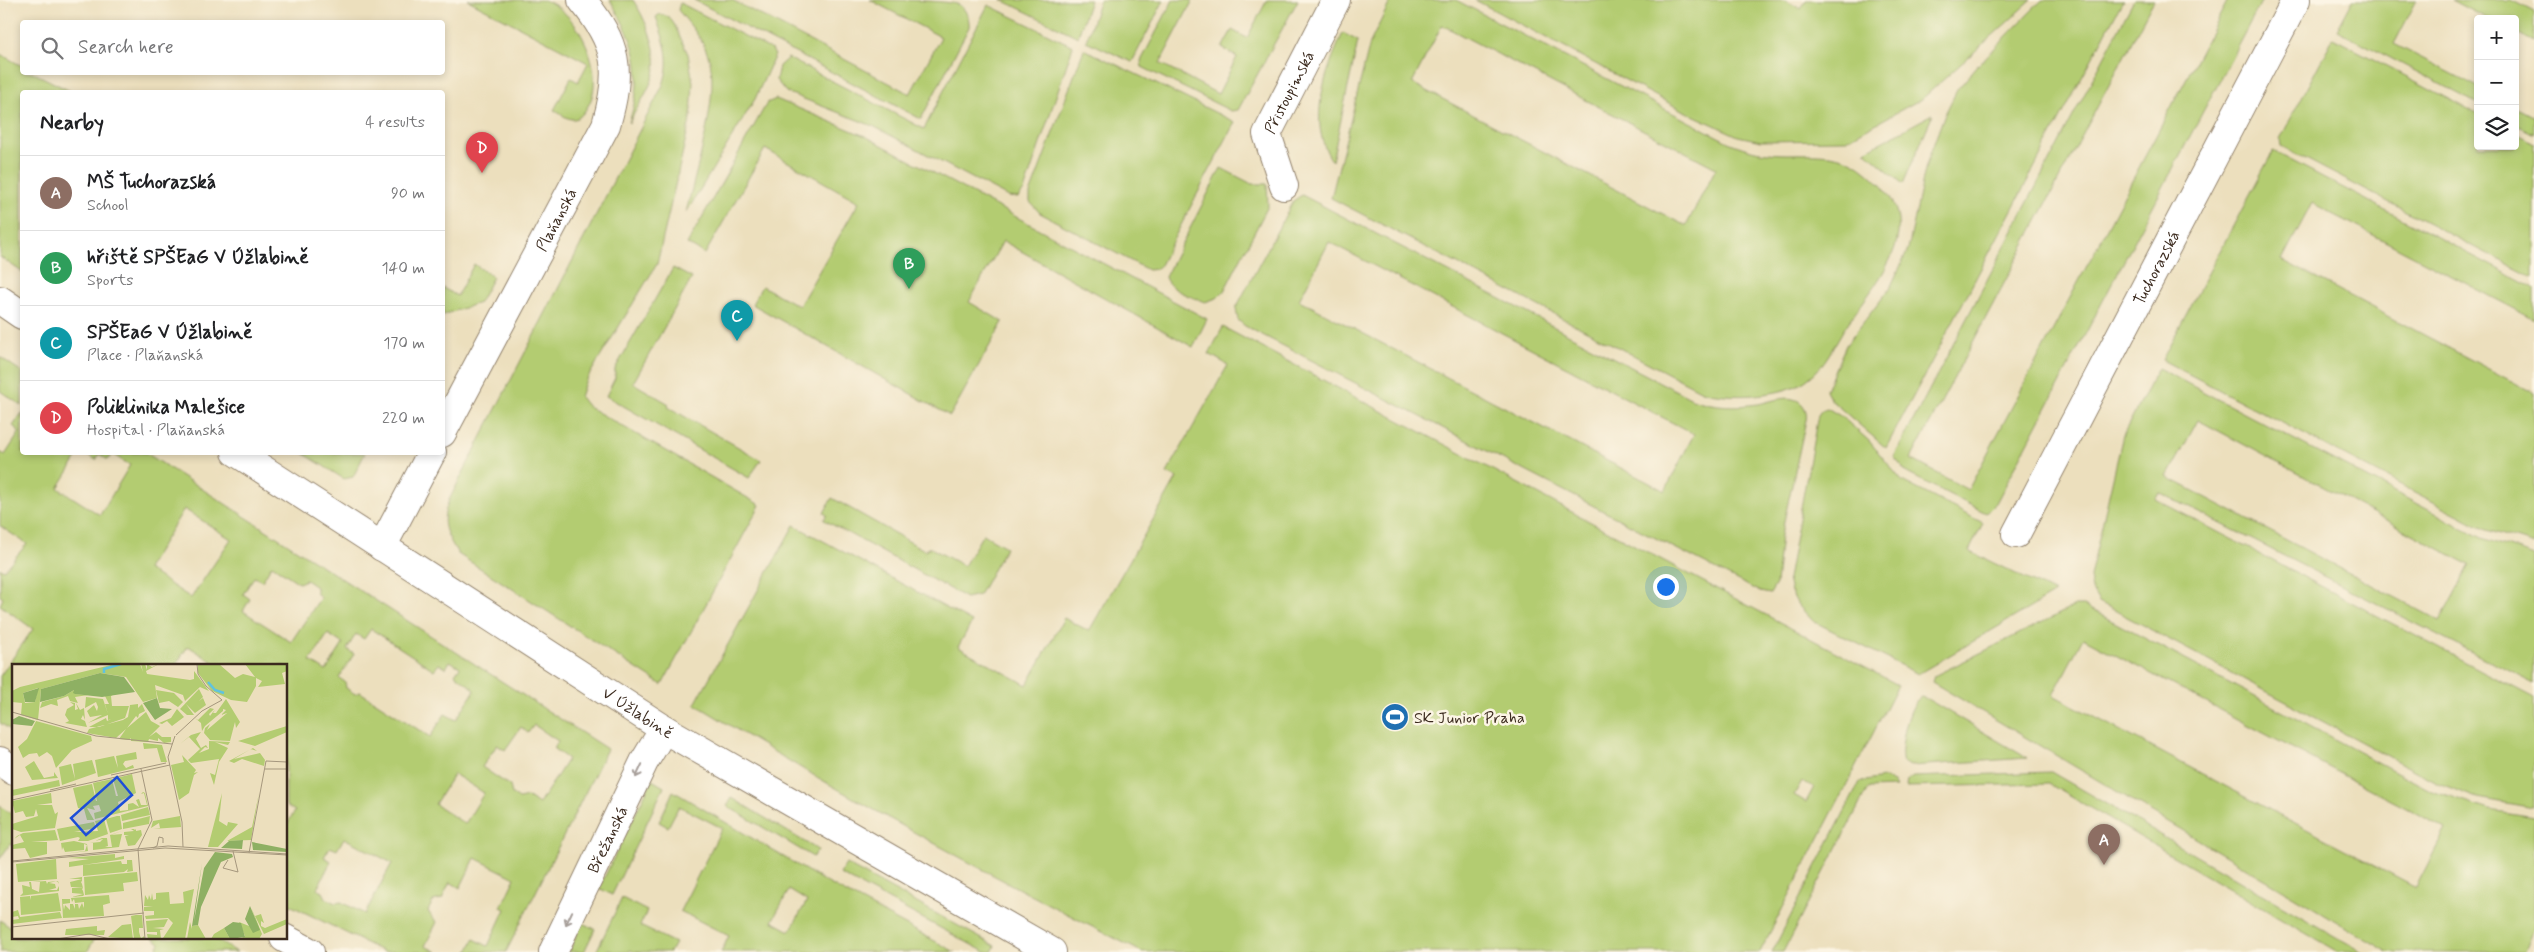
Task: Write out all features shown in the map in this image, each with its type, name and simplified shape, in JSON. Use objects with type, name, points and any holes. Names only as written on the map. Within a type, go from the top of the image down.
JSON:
[{"type":"street","name":"Plaňanská","points":[[445,427],[606,125],[614,99],[616,73],[614,54],[605,30],[582,0]]},
{"type":"street","name":"Přistoupimská","points":[[1284,186],[1267,134],[1336,0]]},
{"type":"street","name":"Tuchorazská","points":[[2016,534],[2296,0]]},
{"type":"street","points":[[0,300],[20,313]]},
{"type":"street","name":"V Úžlabině","points":[[241,455],[664,729],[1040,949]]},
{"type":"street","points":[[382,547],[430,455]]},
{"type":"street","name":"Břežanská","points":[[553,952],[644,762],[664,729]]},
{"type":"street","points":[[0,761],[12,769]]},
{"type":"street","points":[[288,940],[310,952]]},
{"type":"green space","points":[[468,0],[544,0],[557,7],[569,18],[579,31],[587,47],[592,64],[594,80],[592,96],[582,115],[576,119],[571,119],[554,110],[571,78],[578,82],[588,63]]},
{"type":"green space","points":[[610,0],[633,0],[650,35],[655,55],[652,80],[629,123],[637,88],[636,59],[627,32]]},
{"type":"green space","points":[[694,0],[732,0],[910,94],[941,37],[870,0],[928,1],[957,4],[966,13],[969,27],[921,119]]},
{"type":"green space","points":[[1002,0],[1090,0],[1078,37]]},
{"type":"green space","points":[[1100,0],[1164,0],[1132,62],[1086,41]]},
{"type":"green space","points":[[1173,0],[1193,0],[1160,63],[1218,94],[1237,57],[1222,48],[1232,30],[1247,38],[1267,0],[1298,0],[1238,110],[1231,111],[1142,67],[1141,61]]},
{"type":"green space","points":[[1391,0],[1456,0],[1728,142],[1763,152],[1831,155],[1855,163],[1885,190],[1896,210],[1898,228],[1895,247],[1887,266],[1824,362],[1805,381],[1783,390],[1755,395],[1726,395],[1702,391],[1331,198],[1370,43]],"holes":[[[1442,25],[1716,168],[1686,226],[1412,83]]]},
{"type":"green space","points":[[1475,0],[1785,0],[1801,9],[1806,0],[2032,0],[1923,98],[1846,140],[1761,141],[1738,136],[1682,110]]},
{"type":"green space","points":[[2042,0],[2123,0],[1886,448],[1832,401],[1826,390],[1846,345],[1890,288],[1908,250],[1926,165],[1944,116],[1957,90],[1977,66]]},
{"type":"green space","points":[[2134,0],[2154,0],[1911,459],[1968,490],[2228,0],[2262,0],[1996,503],[1986,513],[1907,473],[1894,457]]},
{"type":"green space","points":[[2353,0],[2417,0],[2394,44],[2474,85],[2474,102],[2337,30]]},
{"type":"green space","points":[[2452,0],[2511,0],[2534,12],[2534,43],[2519,35],[2519,15],[2480,15]]},
{"type":"green space","points":[[680,3],[772,50],[775,55],[755,99],[686,213],[705,137],[712,78],[708,54],[697,34],[678,10]]},
{"type":"green space","points":[[988,5],[1073,46],[1024,191],[1018,198],[1008,197],[873,126],[786,92],[776,80],[779,66],[788,58],[924,129]]},
{"type":"green space","points":[[660,14],[669,17],[674,24],[688,54],[693,82],[691,116],[657,264],[585,382],[580,397],[587,406],[760,505],[662,685],[458,554],[447,533],[444,521],[450,498],[663,85],[666,76],[667,59],[665,43],[656,17]]},
{"type":"green space","points":[[1343,33],[1358,41],[1332,161],[1324,146],[1320,130],[1321,97],[1330,64]]},
{"type":"green space","points":[[2333,38],[2474,112],[2474,150],[2519,150],[2519,135],[2534,143],[2534,278],[2281,146],[2280,139]]},
{"type":"green space","points":[[1084,49],[1235,122],[1157,269],[1148,270],[1040,213],[1030,202],[1030,194]]},
{"type":"green space","points":[[0,54],[20,65],[20,75],[38,75],[68,90],[20,90],[20,271],[0,257]]},
{"type":"green space","points":[[776,99],[865,136],[1207,319],[1193,347],[1003,241],[969,302],[1003,322],[950,416],[752,304],[762,286],[799,306],[859,202],[765,149],[705,254],[687,244],[767,103]]},
{"type":"green space","points":[[2519,109],[2534,117],[2534,134],[2519,126]]},
{"type":"green space","points":[[1933,114],[1903,184],[1865,151]]},
{"type":"green space","points":[[2273,151],[2534,288],[2534,319],[2312,203],[2282,260],[2534,393],[2534,545],[2487,530],[2162,360]]},
{"type":"green space","points":[[1221,168],[1252,184],[1267,184],[1268,206],[1224,291],[1217,298],[1205,302],[1176,290],[1167,282],[1165,277]]},
{"type":"green space","points":[[1302,195],[1692,399],[1708,404],[1733,406],[1758,404],[1785,398],[1800,402],[1805,410],[1806,420],[1781,535],[1776,584],[1770,594],[1760,592],[1245,326],[1238,320],[1236,308],[1293,201]],"holes":[[[1329,242],[1694,434],[1665,491],[1299,300]]]},
{"type":"green space","points":[[474,264],[493,277],[479,303],[445,314],[445,289],[457,296]]},
{"type":"green space","points":[[673,268],[692,278],[633,383],[669,404],[668,407],[761,460],[749,478],[606,396],[615,378],[615,369]]},
{"type":"green space","points":[[1223,327],[1898,685],[1760,952],[1142,952],[1028,894],[860,802],[695,704],[794,525],[972,622],[958,647],[1027,685],[1064,618],[1089,631],[1177,478],[1167,473],[1228,365],[1209,354]],"holes":[[[1802,781],[1814,787],[1806,802],[1794,795]]]},
{"type":"green space","points":[[0,357],[20,371],[20,405],[0,391]]},
{"type":"green space","points":[[2158,368],[2482,538],[2534,556],[2534,684],[2159,492],[2155,499],[2534,698],[2534,808],[2478,798],[2438,783],[2099,602],[2092,590],[2090,577],[2123,435]],"holes":[[[2198,420],[2470,565],[2440,621],[2167,477]]]},
{"type":"green space","points":[[1827,408],[1842,417],[1869,441],[1902,481],[1983,523],[1969,551],[2055,593],[1918,674],[1813,621],[1798,605],[1791,592],[1788,579],[1818,415]]},
{"type":"green space","points":[[20,416],[20,432],[13,426]]},
{"type":"green space","points":[[20,432],[20,455],[79,455],[58,488],[100,515],[130,465],[114,455],[149,455],[607,749],[506,952],[468,952],[474,939],[488,946],[505,909],[501,907],[515,878],[475,858],[460,888],[450,882],[442,899],[433,901],[428,911],[437,922],[425,946],[437,952],[384,952],[288,904],[288,823],[295,811],[288,807],[288,664],[216,664],[188,646],[176,664],[12,664],[12,731],[0,723],[0,676],[33,629],[0,605],[3,598],[0,596],[0,568],[4,570],[27,544],[0,526],[0,452],[5,455]],"holes":[[[184,509],[231,539],[191,598],[147,569]],[[272,565],[299,583],[306,580],[316,587],[316,593],[321,597],[291,642],[243,611],[250,599],[243,594],[254,577],[262,581]],[[371,629],[434,670],[439,664],[446,668],[450,661],[460,667],[455,674],[475,690],[456,720],[445,714],[430,737],[360,692],[355,694],[346,688],[345,682],[339,678],[354,654],[347,649],[356,634],[364,639]],[[328,634],[343,644],[326,671],[310,661]],[[534,725],[558,741],[554,749],[568,759],[539,804],[528,797],[519,799],[512,794],[510,786],[482,767],[497,745],[505,750],[521,727],[528,733]],[[454,774],[484,793],[465,824],[435,804]],[[344,838],[392,863],[365,914],[341,902],[335,903],[326,898],[323,892],[317,889],[331,861],[324,857],[330,847],[337,850]]]},
{"type":"green space","points":[[88,455],[98,455],[96,460]]},
{"type":"green space","points":[[100,455],[111,455],[108,460]]},
{"type":"green space","points":[[306,455],[364,455],[353,477],[344,479]]},
{"type":"green space","points":[[832,498],[926,551],[929,547],[964,566],[983,534],[1006,547],[979,595],[966,598],[824,520],[827,515],[824,513]]},
{"type":"green space","points":[[2075,606],[2084,606],[2432,791],[2489,810],[2534,817],[2534,927],[2525,952],[2388,952],[1932,682],[1934,676]],"holes":[[[2083,638],[2446,829],[2416,887],[2053,695]]]},
{"type":"green space","points":[[1921,697],[2027,758],[1911,766],[1903,763],[1902,748],[1906,727],[1912,708]]},
{"type":"green space","points":[[2051,772],[2362,952],[2338,952],[2049,784],[1906,787],[1907,781],[1913,777]]},
{"type":"green space","points":[[1883,778],[1893,782],[1896,787],[1868,788],[1783,952],[1772,952],[1860,782]]},
{"type":"green space","points":[[652,780],[664,787],[612,895],[599,888]]},
{"type":"green space","points":[[673,791],[824,881],[955,952],[721,952],[729,936],[680,911],[722,828],[679,806],[668,827],[659,822]],"holes":[[[789,890],[807,901],[790,931],[772,921]]]},
{"type":"green space","points":[[732,798],[818,850],[813,857],[727,806]]},
{"type":"green space","points":[[0,806],[12,815],[12,845],[10,844],[0,859]]},
{"type":"green space","points":[[846,864],[995,946],[992,952],[985,952],[840,874]]},
{"type":"green space","points":[[622,898],[647,911],[640,926],[675,943],[670,952],[635,952],[630,950],[629,952],[615,952],[608,949],[606,952],[596,952]]},
{"type":"green space","points":[[0,920],[12,929],[12,940],[94,940],[87,952],[0,952]]},
{"type":"green space","points":[[582,923],[595,929],[584,952],[569,952]]},
{"type":"green space","points":[[156,940],[216,940],[237,952],[155,952],[160,943]]},
{"type":"place","name":"Poliklinika Malešice","points":[[482,173]]},
{"type":"place","name":"hřiště SPŠEaG V Úžlabině","points":[[909,289]]},
{"type":"place","name":"SPŠEaG V Úžlabině","points":[[737,341]]},
{"type":"place","name":"SK Junior Praha","points":[[1395,717]]},
{"type":"place","name":"MŠ Tuchorazská","points":[[2104,865]]}]
